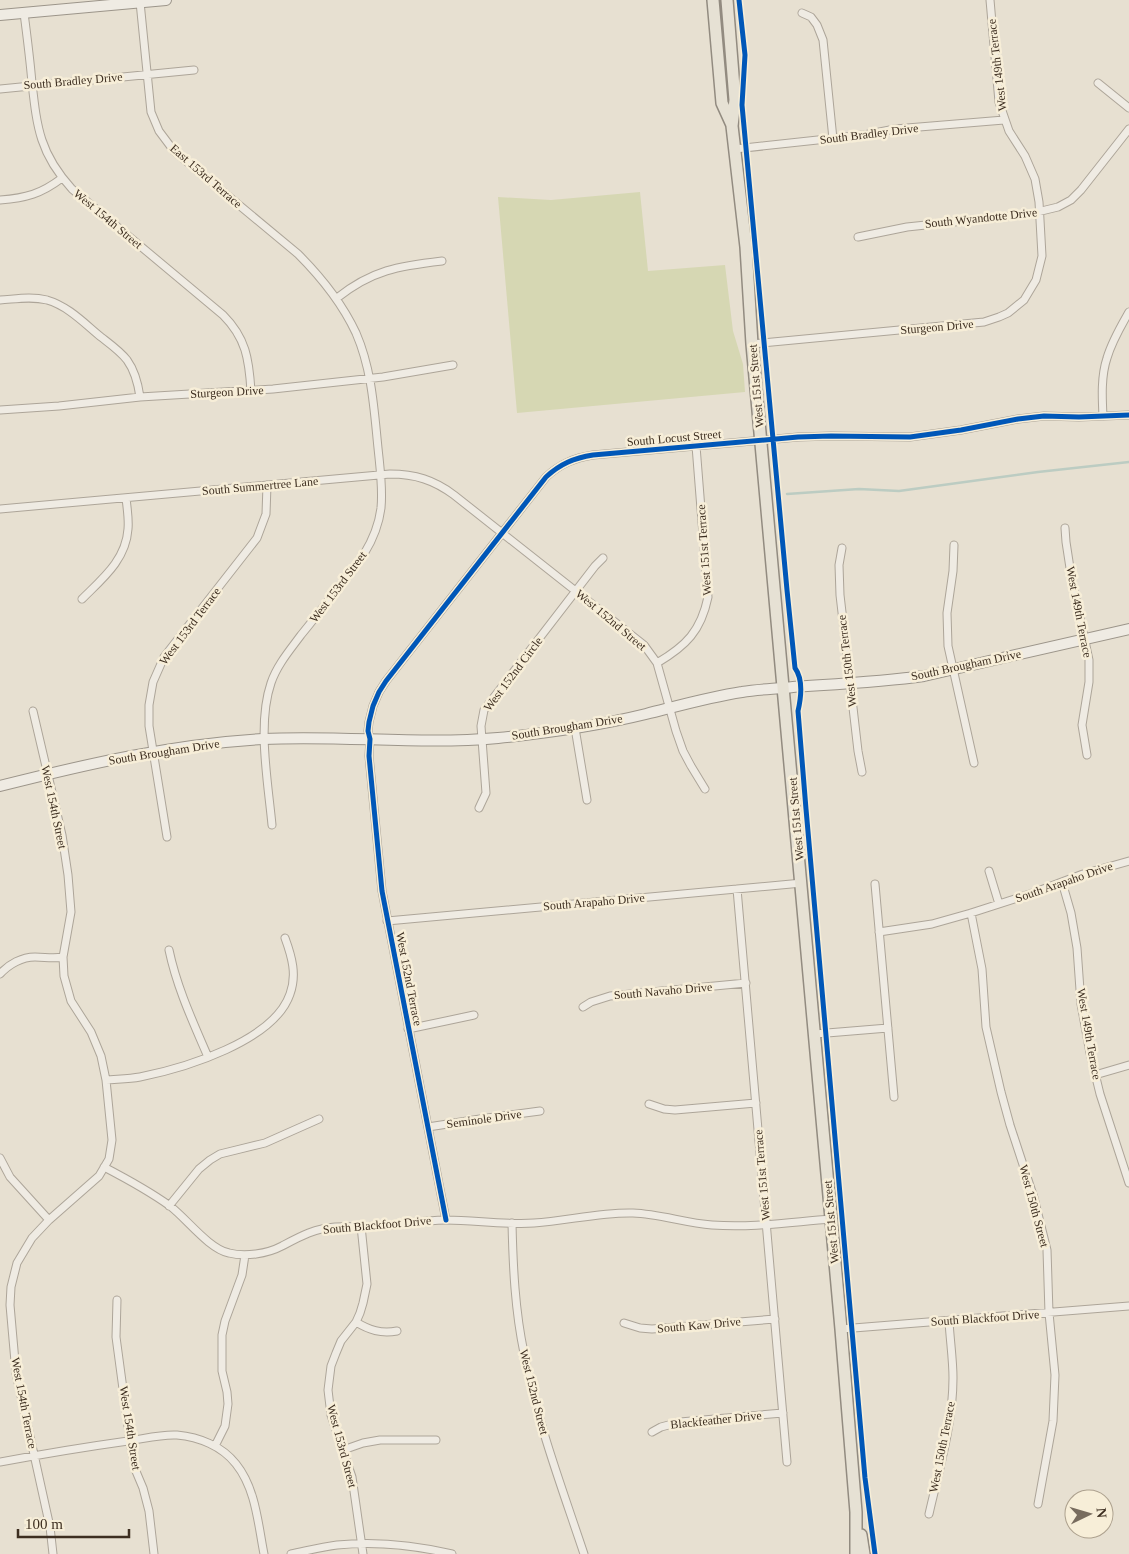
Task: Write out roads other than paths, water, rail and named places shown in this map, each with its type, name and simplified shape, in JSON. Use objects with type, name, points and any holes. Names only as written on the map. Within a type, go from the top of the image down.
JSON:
[{"type":"main road","name":"West 151st Street","points":[[713,0],[722,103],[732,126]]},
{"type":"main road","name":"West 151st Street","points":[[726,0],[735,100],[732,126],[746,247],[752,344],[841,1329],[856,1512],[856,1550]]},
{"type":"main road","name":"West 151st Street","points":[[856,1512],[864,1554]]},
{"type":"street","points":[[0,15],[166,0]]},
{"type":"street","name":"West 149th Terrace","points":[[990,0],[999,102],[1009,131],[1030,166],[1035,179],[1039,212]]},
{"type":"street","name":"East 153rd Terrace","points":[[140,2],[151,112],[159,131],[174,151],[298,254],[317,273],[337,298],[346,314]]},
{"type":"street","name":"West 154th Street","points":[[24,13],[36,118],[46,153],[62,178],[72,189],[231,323],[248,355],[251,390]]},
{"type":"street","points":[[802,13],[811,16],[823,40],[833,139]]},
{"type":"street","points":[[147,74],[194,70]]},
{"type":"street","name":"South Bradley Drive","points":[[0,89],[147,74]]},
{"type":"street","points":[[1098,83],[1129,108]]},
{"type":"street","name":"South Bradley Drive","points":[[735,149],[833,139],[895,129],[1004,120]]},
{"type":"street","name":"South Wyandotte Drive","points":[[858,237],[907,226],[1030,214],[1058,207],[1071,200],[1081,190],[1129,129]]},
{"type":"street","points":[[0,200],[26,197],[38,193],[62,178]]},
{"type":"street","name":"Sturgeon Drive","points":[[752,344],[972,324],[984,322],[1008,313],[1024,300],[1036,280],[1042,256],[1039,212]]},
{"type":"street","points":[[337,298],[355,285],[378,273],[395,267],[442,261]]},
{"type":"street","points":[[0,300],[40,299],[55,303],[71,311],[126,360],[135,374],[140,396]]},
{"type":"street","points":[[1103,416],[1102,383],[1106,358],[1114,338],[1129,312]]},
{"type":"street","name":"West 153rd Street","points":[[272,826],[264,712],[268,693],[279,665],[358,562],[377,527],[381,509],[380,475],[370,378],[359,342],[346,314]]},
{"type":"street","name":"Sturgeon Drive","points":[[0,410],[59,406],[140,396],[251,390],[370,378],[453,365]]},
{"type":"street","name":"South Locust Street","points":[[370,739],[368,729],[370,713],[379,692],[546,477],[556,468],[571,460],[593,455],[761,439],[831,436],[910,437],[960,430],[1018,418],[1129,415]]},
{"type":"street","name":"West 151st Terrace","points":[[657,663],[674,653],[691,638],[702,620],[708,597],[696,446]]},
{"type":"street","name":"South Summertree Lane","points":[[0,509],[404,474],[431,481],[454,495],[502,533]]},
{"type":"street","name":"West 153rd Terrace","points":[[167,837],[153,751],[148,705],[153,682],[156,672],[170,649],[257,538],[266,514],[267,485]]},
{"type":"street","points":[[82,599],[109,572],[122,555],[128,529],[126,498]]},
{"type":"street","name":"West 149th Terrace","points":[[1065,528],[1072,582],[1089,660],[1082,726],[1087,755]]},
{"type":"street","name":"West 152nd Street","points":[[502,533],[644,645],[657,663],[683,751],[705,789]]},
{"type":"street","points":[[954,545],[953,571],[947,613],[948,646],[974,762]]},
{"type":"street","name":"West 150th Terrace","points":[[842,548],[839,565],[839,584],[849,683],[862,772]]},
{"type":"street","name":"West 152nd Circle","points":[[479,808],[486,793],[480,726],[484,710],[603,558]]},
{"type":"street","name":"South Brougham Drive","points":[[0,786],[153,751],[194,745],[265,739],[482,739],[535,734],[646,714],[669,707],[744,691],[898,679],[952,670],[1129,629]]},
{"type":"street","name":"West 154th Street","points":[[33,711],[62,835],[70,904],[70,922],[63,957]]},
{"type":"street","points":[[575,728],[587,800]]},
{"type":"street","name":"West 152nd Terrace","points":[[370,739],[369,756],[382,891],[446,1220]]},
{"type":"street","name":"South Arapaho Drive","points":[[879,932],[932,924],[971,913],[1129,861]]},
{"type":"street","name":"South Arapaho Drive","points":[[989,871],[999,904]]},
{"type":"street","name":"West 149th Terrace","points":[[1062,882],[1073,922],[1081,1004],[1090,1053],[1095,1075],[1129,1183]]},
{"type":"street","name":"South Arapaho Drive","points":[[387,921],[802,883]]},
{"type":"street","points":[[875,884],[894,1096]]},
{"type":"street","name":"West 151st Terrace","points":[[738,889],[788,1462]]},
{"type":"street","name":"West 150th Street","points":[[971,913],[982,969],[986,1027],[1010,1125],[1034,1198],[1047,1250],[1049,1313],[1055,1375],[1053,1422],[1038,1504]]},
{"type":"street","points":[[106,1080],[140,1077],[178,1068],[223,1051],[269,1024],[284,1006],[290,995],[293,982],[292,957],[285,938]]},
{"type":"street","points":[[169,950],[179,990],[208,1057]]},
{"type":"street","points":[[0,974],[13,963],[24,959],[33,957],[55,959],[63,957],[64,976],[71,1001],[101,1056],[106,1080],[112,1140],[108,1159],[99,1176],[49,1220],[10,1177],[0,1158]]},
{"type":"street","name":"South Navaho Drive","points":[[583,1007],[591,1002],[610,996],[746,983]]},
{"type":"street","points":[[408,1029],[474,1015]]},
{"type":"street","points":[[815,1034],[888,1028]]},
{"type":"street","points":[[1095,1075],[1129,1065]]},
{"type":"street","points":[[649,1104],[675,1110],[756,1103]]},
{"type":"street","name":"Seminole Drive","points":[[428,1127],[540,1111]]},
{"type":"street","points":[[169,1206],[199,1169],[215,1157],[235,1149],[265,1143],[319,1119]]},
{"type":"street","name":"South Blackfoot Drive","points":[[104,1167],[136,1184],[169,1206],[214,1246],[229,1253],[245,1255],[270,1251],[306,1233],[320,1229],[384,1226],[421,1221],[446,1220],[512,1223],[632,1213],[712,1225],[736,1226],[831,1219]]},
{"type":"street","name":"West 154th Terrace","points":[[49,1220],[32,1238],[17,1262],[11,1287],[10,1305],[16,1372],[50,1527],[53,1554]]},
{"type":"street","name":"West 152nd Street","points":[[512,1223],[515,1292],[524,1353],[534,1399],[543,1432],[584,1554]]},
{"type":"street","name":"West 153rd Street","points":[[361,1226],[367,1284],[356,1322],[341,1342],[336,1353],[328,1390],[331,1415],[352,1477],[363,1554]]},
{"type":"street","points":[[215,1446],[225,1426],[228,1404],[222,1371],[222,1335],[242,1275],[245,1255]]},
{"type":"street","name":"West 154th Street","points":[[117,1300],[116,1337],[130,1441],[135,1469],[145,1494],[149,1511],[154,1554]]},
{"type":"street","name":"South Blackfoot Drive","points":[[841,1329],[1129,1306]]},
{"type":"street","name":"South Kaw Drive","points":[[624,1323],[640,1328],[652,1329],[775,1319]]},
{"type":"street","name":"West 150th Terrace","points":[[929,1514],[952,1401],[953,1378],[949,1320]]},
{"type":"street","points":[[356,1322],[369,1330],[377,1332],[397,1332]]},
{"type":"street","name":"Blackfeather Drive","points":[[652,1432],[661,1427],[680,1422],[783,1413]]},
{"type":"street","points":[[0,1462],[178,1435],[200,1440],[215,1446],[236,1464],[246,1479],[252,1492],[264,1554]]},
{"type":"street","points":[[343,1450],[363,1443],[380,1440],[436,1440]]},
{"type":"street","points":[[291,1554],[336,1546],[387,1543],[409,1545],[452,1554]]},
{"type":"waterway","points":[[787,494],[859,489],[899,491],[1129,462]]}]
